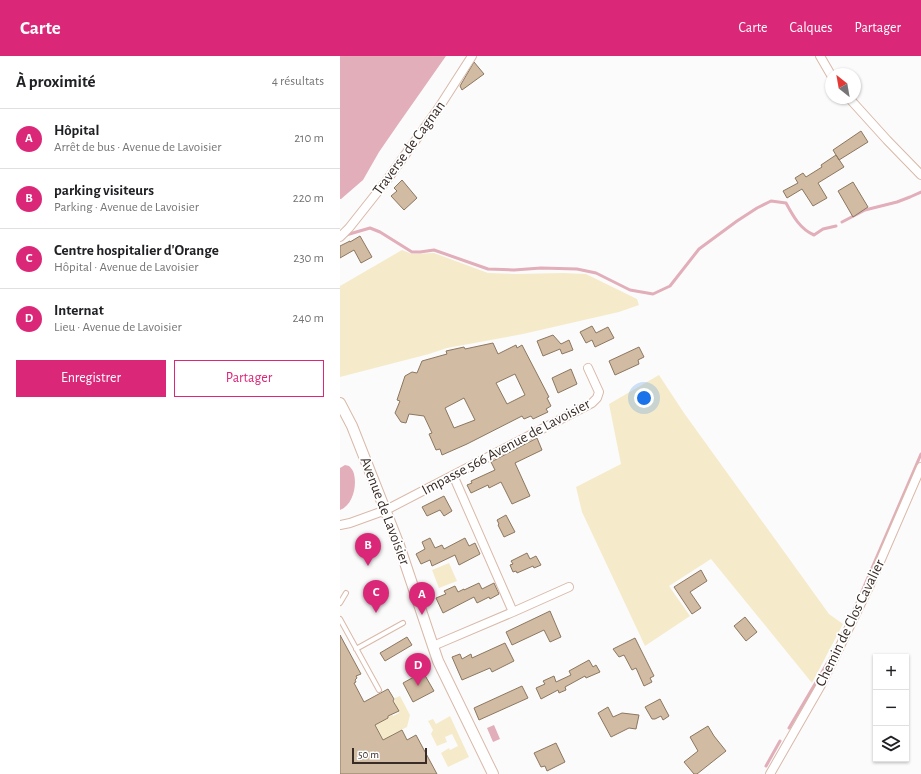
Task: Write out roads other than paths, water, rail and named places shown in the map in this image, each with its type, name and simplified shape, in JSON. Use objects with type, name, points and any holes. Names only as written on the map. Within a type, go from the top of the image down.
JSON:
[{"type":"street","name":"Traverse de Cagnan","points":[[342,235],[392,174],[438,109],[472,56]]},
{"type":"street","points":[[820,56],[827,68]]},
{"type":"street","points":[[854,104],[921,176]]},
{"type":"street","name":"Impasse 566 Avenue de Lavoisier","points":[[340,525],[386,510],[592,403],[598,398],[599,392],[588,368]]},
{"type":"street","name":"Avenue de Lavoisier","points":[[340,403],[352,426],[386,510],[438,661],[493,774]]},
{"type":"street","name":"Chemin de Clos Cavalier","points":[[770,774],[828,671],[869,587],[921,467]]},
{"type":"street","points":[[452,475],[513,612]]},
{"type":"street","points":[[433,646],[569,587]]},
{"type":"lane","points":[[340,603],[346,593]]},
{"type":"lane","points":[[340,619],[379,690]]},
{"type":"lane","points":[[356,649],[403,623]]},
{"type":"waterway","points":[[842,222],[865,210],[897,202],[921,192]]},
{"type":"waterway","points":[[346,235],[370,228],[380,232],[412,252],[434,250],[488,269],[577,269],[596,273],[630,290],[653,294],[670,286],[699,249],[737,221],[771,201],[786,203],[801,226],[814,235],[823,229],[836,226]]},
{"type":"waterway","points":[[857,603],[921,454]]},
{"type":"waterway","points":[[789,728],[828,662]]},
{"type":"waterway","points":[[766,766],[780,741]]},
{"type":"place","name":"parking visiteurs","points":[[368,566]]},
{"type":"place","name":"Centre hospitalier d'Orange","points":[[376,613]]},
{"type":"place","name":"Hôpital","points":[[422,615]]},
{"type":"place","name":"Internat","points":[[418,686]]}]
